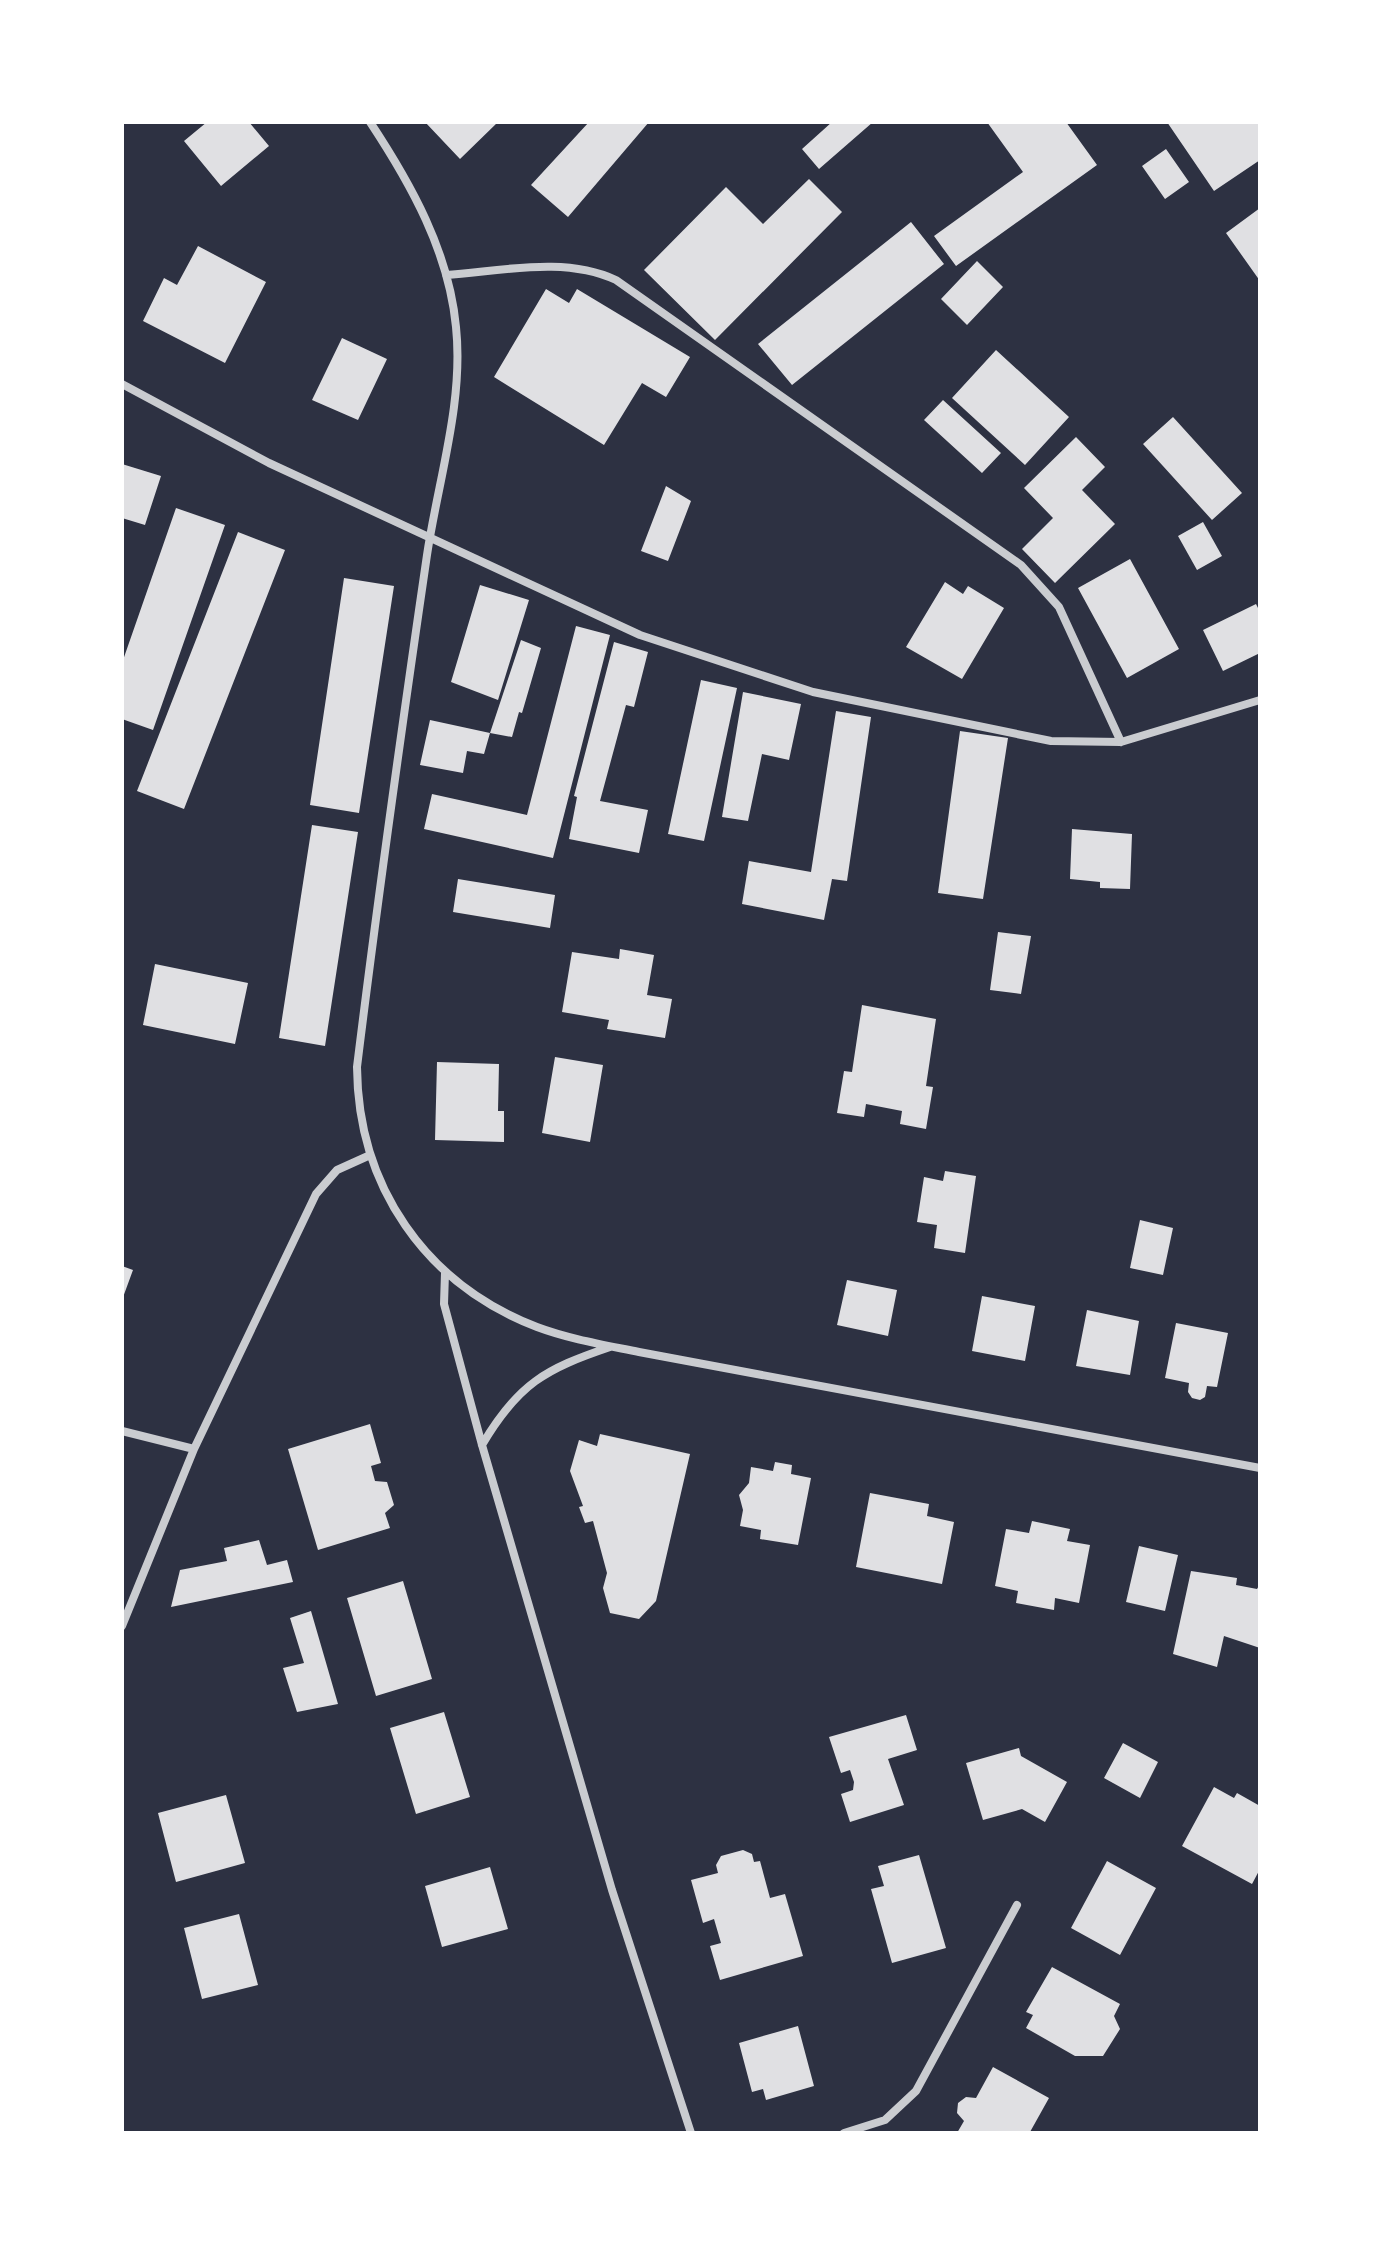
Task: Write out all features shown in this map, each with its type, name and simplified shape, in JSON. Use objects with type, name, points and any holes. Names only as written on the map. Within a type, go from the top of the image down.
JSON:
[{"type":"street","points":[[370,122],[415,192],[446,275],[456,326],[458,372],[430,536],[357,1067],[357,1109],[368,1156],[405,1226],[445,1273],[489,1303],[538,1327],[612,1347],[1260,1468]]},
{"type":"street","points":[[446,275],[569,266],[595,270],[616,280],[1021,565],[1059,607],[1121,742]]},
{"type":"street","points":[[122,384],[269,463],[640,635],[813,692],[1051,741],[1121,742],[1260,700]]},
{"type":"street","points":[[122,1626],[194,1449],[316,1194],[337,1170],[368,1156]]},
{"type":"street","points":[[445,1273],[444,1304],[482,1445],[612,1890],[691,2133]]},
{"type":"street","points":[[482,1445],[502,1412],[523,1388],[577,1358],[612,1347]]},
{"type":"street","points":[[122,1431],[194,1449]]},
{"type":"street","points":[[844,2133],[885,2120],[916,2091],[1017,1905]]},
{"type":"building","points":[[207,122],[249,122],[269,146],[221,186],[184,141]]},
{"type":"building","points":[[425,122],[498,122],[460,159]]},
{"type":"building","points":[[589,122],[649,122],[568,217],[531,185]]},
{"type":"building","points":[[832,122],[873,122],[819,169],[802,149]]},
{"type":"building","points":[[987,122],[1066,122],[1097,165],[956,266],[934,236],[1023,172]]},
{"type":"building","points":[[1167,122],[1260,122],[1260,160],[1214,191]]},
{"type":"building","points":[[1166,149],[1189,182],[1165,199],[1142,166]]},
{"type":"building","points":[[809,179],[842,212],[715,340],[644,270],[726,187],[763,224]]},
{"type":"building","points":[[1260,208],[1260,281],[1226,233]]},
{"type":"building","points":[[911,222],[944,264],[792,385],[758,344]]},
{"type":"building","points":[[198,246],[266,282],[225,363],[143,321],[164,278],[177,285]]},
{"type":"building","points":[[977,261],[1003,287],[967,325],[941,299]]},
{"type":"building","points":[[546,289],[569,303],[577,289],[690,357],[666,397],[642,383],[604,445],[494,377]]},
{"type":"building","points":[[342,338],[387,359],[358,420],[312,400]]},
{"type":"building","points":[[996,350],[1069,417],[1025,465],[952,398]]},
{"type":"building","points":[[943,400],[1001,453],[982,473],[924,420]]},
{"type":"building","points":[[1173,417],[1242,493],[1212,520],[1143,444]]},
{"type":"building","points":[[1076,437],[1105,467],[1082,490],[1115,524],[1055,583],[1022,549],[1053,518],[1024,488]]},
{"type":"building","points":[[122,464],[161,476],[145,525],[122,518]]},
{"type":"building","points":[[666,486],[691,501],[668,561],[641,551]]},
{"type":"building","points":[[176,508],[225,525],[153,730],[122,719],[122,663]]},
{"type":"building","points":[[1203,522],[1222,556],[1197,570],[1178,536]]},
{"type":"building","points":[[238,532],[285,550],[184,809],[137,791]]},
{"type":"building","points":[[1130,559],[1179,649],[1127,678],[1078,588]]},
{"type":"building","points":[[344,578],[394,586],[359,813],[310,805]]},
{"type":"building","points":[[945,582],[963,594],[968,586],[1004,608],[962,679],[906,647]]},
{"type":"building","points":[[480,585],[529,600],[498,700],[451,682]]},
{"type":"building","points":[[1256,604],[1260,612],[1260,653],[1223,671],[1203,630]]},
{"type":"building","points":[[576,626],[610,635],[553,858],[424,829],[432,794],[527,815]]},
{"type":"building","points":[[521,640],[541,648],[522,713],[519,712],[512,737],[490,733]]},
{"type":"building","points":[[614,642],[648,652],[634,707],[626,705],[600,801],[648,810],[639,853],[569,839],[577,797],[574,796]]},
{"type":"building","points":[[701,680],[737,688],[704,841],[668,834]]},
{"type":"building","points":[[743,692],[801,704],[789,760],[762,754],[748,821],[722,817]]},
{"type":"building","points":[[836,711],[871,717],[847,881],[832,879],[824,920],[742,904],[749,861],[811,872]]},
{"type":"building","points":[[430,720],[490,733],[484,754],[467,751],[463,773],[420,765]]},
{"type":"building","points":[[960,731],[1008,738],[983,899],[938,893]]},
{"type":"building","points":[[312,825],[358,832],[325,1046],[279,1038]]},
{"type":"building","points":[[1072,829],[1132,834],[1130,889],[1100,888],[1100,882],[1070,879]]},
{"type":"building","points":[[458,879],[555,895],[550,928],[453,912]]},
{"type":"building","points":[[998,932],[1031,936],[1021,994],[990,990]]},
{"type":"building","points":[[620,949],[654,955],[647,995],[672,999],[665,1038],[607,1029],[609,1020],[562,1012],[572,952],[619,959]]},
{"type":"building","points":[[155,964],[248,983],[235,1044],[143,1025]]},
{"type":"building","points":[[862,1005],[936,1019],[926,1086],[933,1087],[926,1129],[900,1124],[902,1111],[866,1104],[864,1117],[837,1113],[844,1071],[852,1072]]},
{"type":"building","points":[[555,1057],[603,1065],[590,1142],[542,1133]]},
{"type":"building","points":[[437,1062],[499,1064],[498,1111],[504,1111],[504,1142],[435,1140]]},
{"type":"building","points":[[945,1171],[976,1176],[965,1253],[934,1248],[937,1225],[917,1222],[924,1177],[943,1181]]},
{"type":"building","points":[[1140,1220],[1173,1228],[1163,1275],[1130,1268]]},
{"type":"building","points":[[122,1266],[133,1270],[122,1300]]},
{"type":"building","points":[[847,1280],[897,1290],[888,1336],[837,1325]]},
{"type":"building","points":[[982,1296],[1035,1306],[1025,1361],[972,1351]]},
{"type":"building","points":[[1087,1310],[1139,1321],[1130,1375],[1076,1366]]},
{"type":"building","points":[[1176,1323],[1228,1333],[1217,1387],[1207,1386],[1205,1397],[1200,1400],[1192,1398],[1188,1392],[1189,1383],[1165,1378]]},
{"type":"building","points":[[370,1424],[381,1463],[371,1466],[375,1481],[387,1482],[394,1505],[385,1513],[390,1528],[318,1550],[288,1449]]},
{"type":"building","points":[[600,1434],[690,1454],[656,1601],[639,1619],[610,1613],[603,1588],[607,1573],[593,1521],[585,1523],[579,1507],[583,1506],[570,1471],[579,1440],[597,1446]]},
{"type":"building","points":[[775,1462],[792,1465],[791,1474],[811,1478],[798,1545],[760,1539],[761,1530],[740,1526],[743,1510],[739,1495],[749,1483],[751,1467],[773,1471]]},
{"type":"building","points":[[870,1493],[929,1504],[927,1516],[954,1522],[942,1584],[856,1567]]},
{"type":"building","points":[[1032,1521],[1070,1529],[1067,1541],[1090,1545],[1079,1603],[1055,1598],[1054,1610],[1016,1603],[1018,1591],[995,1586],[1006,1529],[1029,1533]]},
{"type":"building","points":[[259,1540],[267,1565],[287,1560],[293,1582],[171,1607],[180,1570],[227,1561],[224,1548]]},
{"type":"building","points":[[1139,1546],[1178,1555],[1165,1611],[1126,1602]]},
{"type":"building","points":[[1191,1571],[1237,1578],[1236,1585],[1257,1589],[1260,1584],[1260,1648],[1224,1636],[1217,1667],[1173,1654]]},
{"type":"building","points":[[403,1581],[432,1679],[376,1696],[347,1598]]},
{"type":"building","points":[[311,1611],[338,1704],[297,1712],[283,1668],[304,1663],[290,1618]]},
{"type":"building","points":[[444,1712],[470,1797],[416,1814],[390,1728]]},
{"type":"building","points":[[906,1715],[917,1750],[888,1759],[904,1805],[850,1822],[841,1794],[853,1790],[854,1782],[850,1770],[841,1773],[829,1737]]},
{"type":"building","points":[[1123,1743],[1158,1762],[1140,1798],[1104,1778]]},
{"type":"building","points":[[1019,1748],[1021,1756],[1067,1782],[1045,1822],[1022,1809],[983,1820],[966,1763]]},
{"type":"building","points":[[1214,1787],[1234,1798],[1237,1793],[1260,1806],[1260,1869],[1252,1884],[1182,1846]]},
{"type":"building","points":[[226,1795],[245,1863],[176,1882],[158,1813]]},
{"type":"building","points":[[743,1850],[752,1854],[754,1862],[760,1861],[770,1898],[785,1894],[803,1956],[720,1980],[710,1946],[721,1943],[714,1919],[703,1923],[691,1880],[718,1873],[716,1865],[721,1856]]},
{"type":"building","points":[[919,1855],[946,1948],[892,1963],[871,1889],[884,1886],[878,1866]]},
{"type":"building","points":[[1107,1861],[1156,1888],[1120,1955],[1071,1928]]},
{"type":"building","points":[[490,1867],[508,1929],[442,1947],[425,1886]]},
{"type":"building","points":[[239,1914],[258,1985],[202,1999],[184,1928]]},
{"type":"building","points":[[1052,1967],[1120,2004],[1114,2016],[1120,2029],[1103,2056],[1075,2056],[1026,2028],[1033,2015],[1026,2012]]},
{"type":"building","points":[[798,2026],[814,2086],[766,2100],[763,2089],[752,2092],[739,2043]]},
{"type":"building","points":[[993,2067],[1049,2098],[1030,2132],[957,2133],[964,2121],[957,2113],[958,2103],[966,2097],[976,2098]]}]
